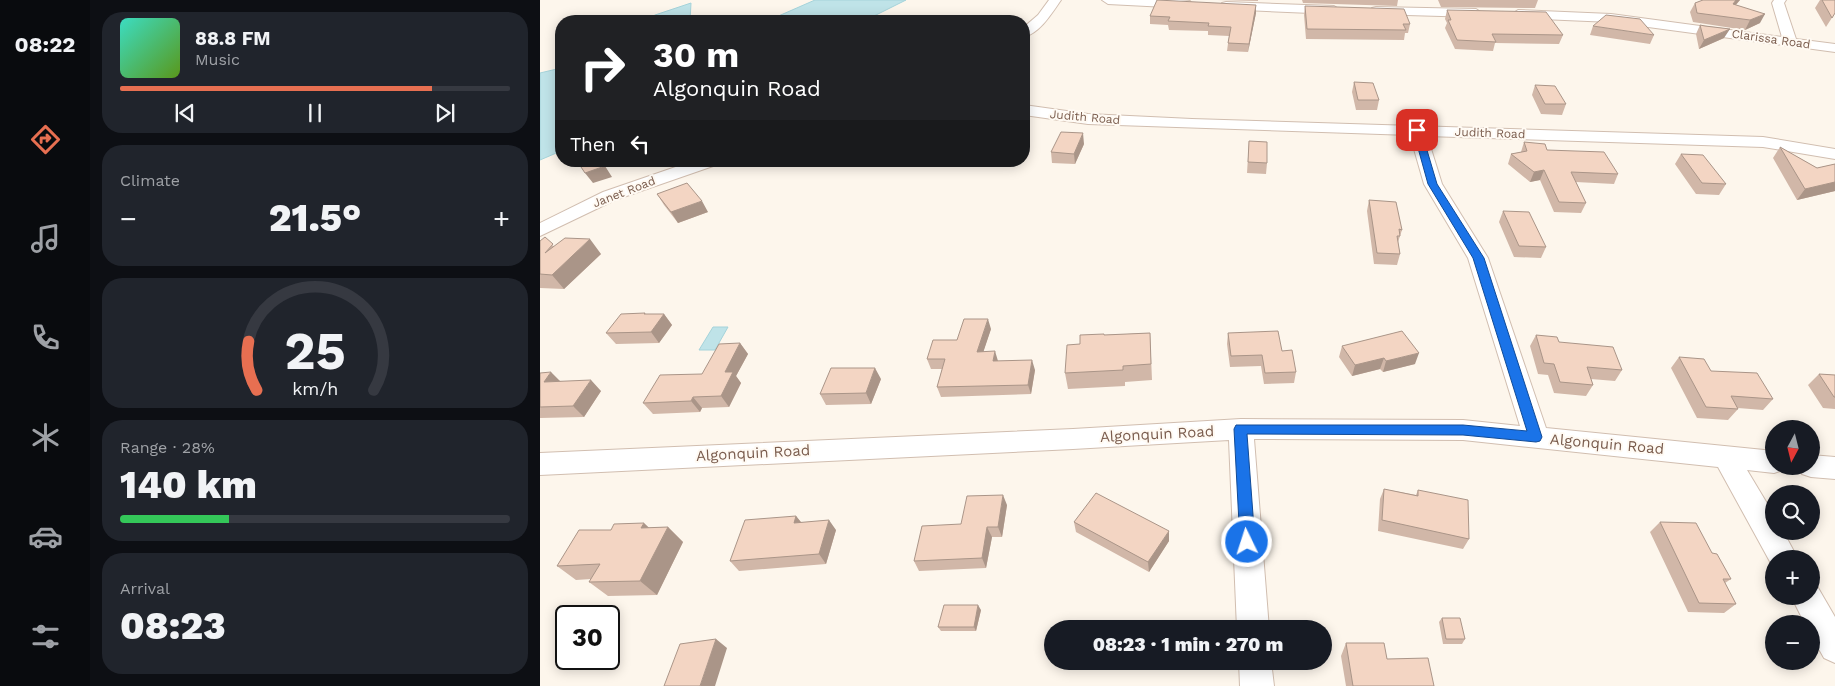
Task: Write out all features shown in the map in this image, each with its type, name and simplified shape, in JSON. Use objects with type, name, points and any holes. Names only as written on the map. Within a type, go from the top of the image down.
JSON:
[{"type":"street","points":[[1030,27],[1042,18],[1055,0]]},
{"type":"street","points":[[1108,0],[1197,5]]},
{"type":"street","points":[[1780,0],[1778,3],[1790,42]]},
{"type":"street","points":[[1217,6],[1343,11]]},
{"type":"street","points":[[1363,11],[1488,14]]},
{"type":"street","name":"Clarissa Road","points":[[1506,14],[1611,18],[1835,48]]},
{"type":"street","name":"Judith Road","points":[[1030,111],[1088,119],[1173,123],[1763,142],[1835,154]]},
{"type":"street","points":[[1417,130],[1433,184],[1478,258],[1536,437]]},
{"type":"street","name":"Janet Road","points":[[540,230],[609,196],[693,167]]},
{"type":"street","points":[[1241,429],[1252,620]]},
{"type":"street","name":"Algonquin Road","points":[[540,464],[876,446],[1073,439],[1241,429],[1463,430],[1765,461]]},
{"type":"street","points":[[1725,456],[1779,550]]},
{"type":"street","points":[[1820,467],[1835,468]]},
{"type":"street","points":[[1811,605],[1835,647]]},
{"type":"street","points":[[1256,670],[1257,686]]},
{"type":"water","points":[[815,0],[906,0],[876,15],[781,15]]},
{"type":"water","points":[[691,3],[690,15],[655,15]]},
{"type":"water","points":[[555,69],[555,154],[540,160],[540,73]]},
{"type":"water","points":[[713,327],[728,327],[715,350],[699,350]]},
{"type":"building","points":[[1157,0],[1256,5],[1249,44],[1228,43],[1231,27],[1208,26],[1209,23],[1168,21],[1170,17],[1150,16]]},
{"type":"building","points":[[1703,0],[1736,0],[1733,4],[1765,14],[1750,20],[1697,13],[1695,3]]},
{"type":"building","points":[[1822,0],[1835,0],[1835,13],[1832,18]]},
{"type":"building","points":[[1305,6],[1404,9],[1410,24],[1403,24],[1406,30],[1307,29]]},
{"type":"building","points":[[1447,10],[1546,12],[1563,35],[1492,34],[1496,42],[1457,40],[1448,20],[1451,20]]},
{"type":"building","points":[[1606,15],[1640,19],[1654,35],[1593,26]]},
{"type":"building","points":[[1700,25],[1705,26],[1730,29],[1704,40]]},
{"type":"building","points":[[1354,82],[1373,83],[1379,100],[1358,100]]},
{"type":"building","points":[[1535,85],[1555,86],[1566,104],[1545,104]]},
{"type":"building","points":[[1061,132],[1083,133],[1074,154],[1051,152]]},
{"type":"building","points":[[1249,141],[1267,142],[1267,163],[1248,162]]},
{"type":"building","points":[[1524,142],[1545,144],[1547,150],[1604,152],[1618,174],[1571,172],[1586,203],[1559,202],[1544,170],[1534,172],[1511,154],[1527,151]]},
{"type":"building","points":[[1780,147],[1817,168],[1835,164],[1835,182],[1805,189]]},
{"type":"building","points":[[1681,154],[1703,155],[1726,184],[1702,183]]},
{"type":"building","points":[[581,167],[602,167],[585,173]]},
{"type":"building","points":[[687,183],[702,201],[671,212],[657,194]]},
{"type":"building","points":[[1369,200],[1396,202],[1402,230],[1399,229],[1400,236],[1397,236],[1400,254],[1377,253]]},
{"type":"building","points":[[1503,211],[1529,212],[1546,247],[1519,246]]},
{"type":"building","points":[[545,237],[553,244],[545,253],[565,238],[590,239],[552,275],[540,274],[540,241]]},
{"type":"building","points":[[621,314],[664,314],[651,332],[606,333]]},
{"type":"building","points":[[964,319],[988,319],[977,352],[995,351],[993,361],[1032,360],[1028,385],[937,387],[945,359],[927,359],[933,340],[957,340]]},
{"type":"building","points":[[1278,331],[1282,351],[1292,350],[1296,372],[1265,373],[1262,355],[1231,356],[1228,333]]},
{"type":"building","points":[[1402,331],[1419,353],[1386,361],[1384,358],[1355,365],[1342,346]]},
{"type":"building","points":[[1150,333],[1151,364],[1123,366],[1123,370],[1065,373],[1067,345],[1080,344],[1080,335]]},
{"type":"building","points":[[1536,335],[1557,337],[1559,342],[1613,347],[1622,370],[1587,367],[1593,385],[1560,382],[1554,364],[1544,363]]},
{"type":"building","points":[[740,343],[725,372],[733,372],[721,396],[693,397],[691,401],[643,403],[660,375],[702,374],[719,344]]},
{"type":"building","points":[[1679,357],[1704,359],[1711,371],[1757,373],[1773,399],[1731,396],[1738,409],[1706,407]]},
{"type":"building","points":[[831,368],[875,368],[866,393],[820,394]]},
{"type":"building","points":[[551,372],[544,382],[591,380],[573,406],[540,407],[540,373]]},
{"type":"building","points":[[1819,374],[1835,375],[1835,397],[1834,397]]},
{"type":"building","points":[[1384,489],[1418,496],[1418,490],[1468,500],[1469,539],[1382,520]]},
{"type":"building","points":[[1096,493],[1169,531],[1148,562],[1074,522]]},
{"type":"building","points":[[1003,495],[998,527],[987,527],[982,558],[914,561],[922,526],[961,524],[967,496]]},
{"type":"building","points":[[796,516],[794,523],[829,520],[819,554],[730,561],[745,520]]},
{"type":"building","points":[[1660,522],[1696,523],[1712,553],[1717,554],[1731,579],[1723,579],[1736,604],[1699,603]]},
{"type":"building","points":[[644,523],[641,528],[668,527],[640,581],[589,582],[600,564],[557,566],[579,530],[611,530],[614,524]]},
{"type":"building","points":[[944,605],[978,605],[974,627],[938,627]]},
{"type":"building","points":[[1442,618],[1460,618],[1465,639],[1446,639]]},
{"type":"building","points":[[716,639],[700,686],[664,686],[680,644]]},
{"type":"building","points":[[1346,643],[1384,643],[1387,659],[1428,658],[1434,686],[1353,686]]},
{"type":"route","points":[[1247,542],[1241,429],[1463,430],[1536,437],[1478,258],[1433,184],[1417,130]]}]
